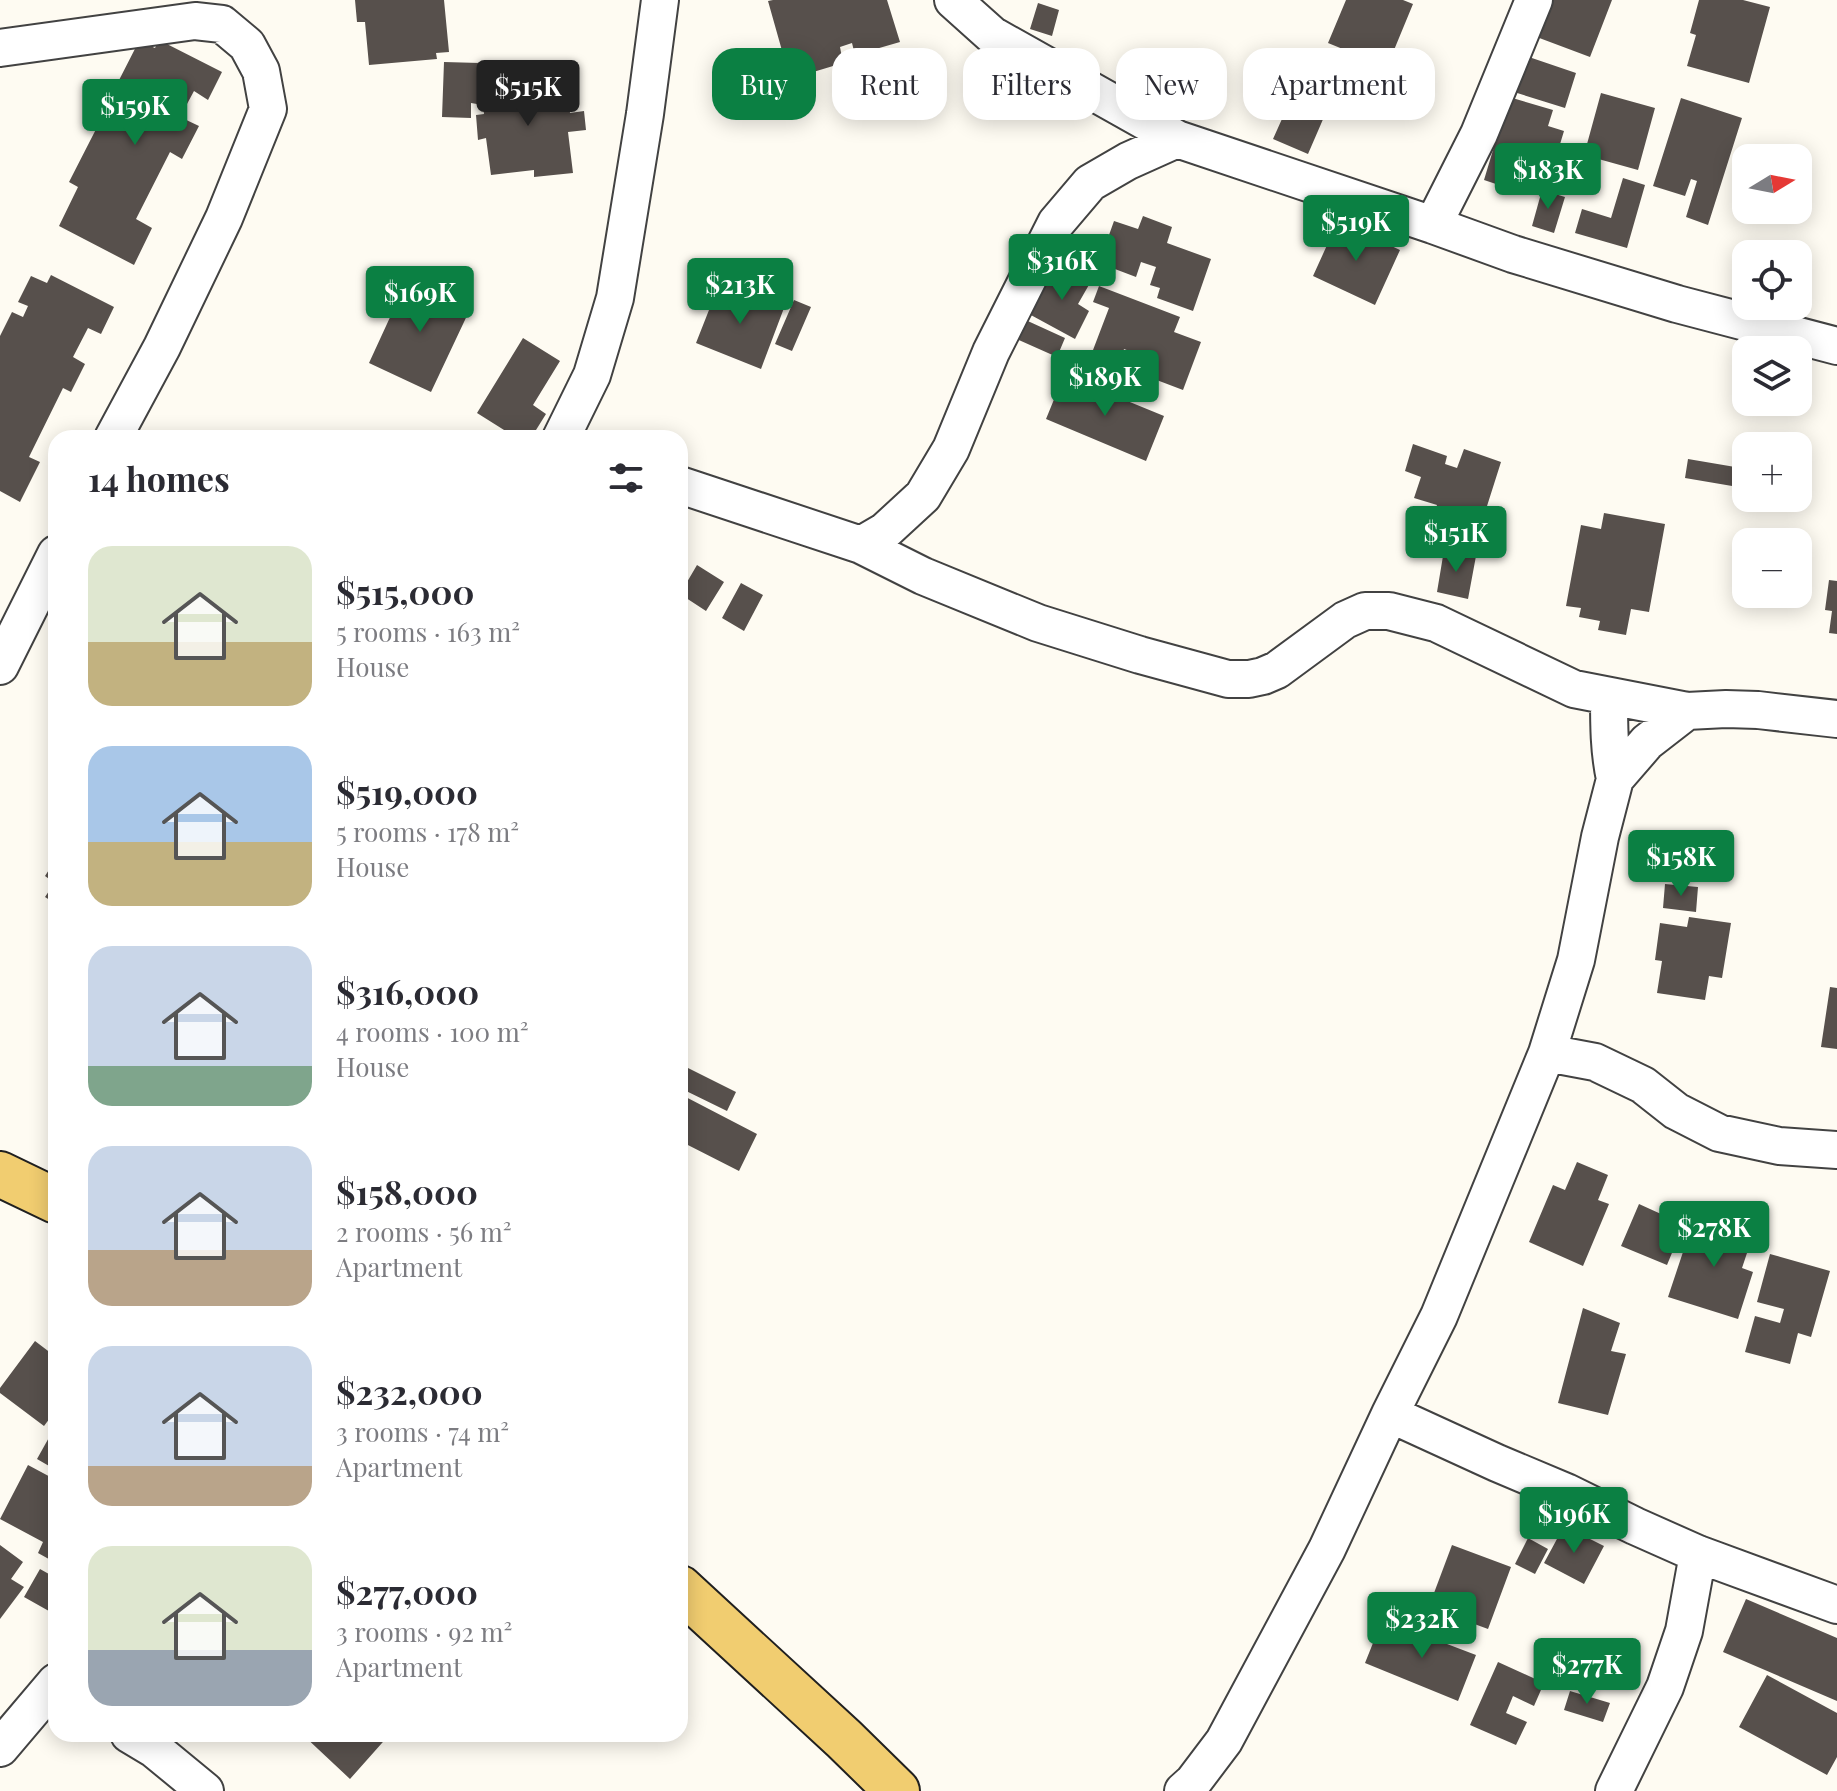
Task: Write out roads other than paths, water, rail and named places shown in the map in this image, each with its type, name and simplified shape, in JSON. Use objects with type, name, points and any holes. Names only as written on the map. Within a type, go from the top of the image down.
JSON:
[{"type":"main road","points":[[0,1174],[48,1197]]},
{"type":"main road","points":[[688,1595],[897,1791]]},
{"type":"street","points":[[565,430],[592,375],[615,298],[660,0]]},
{"type":"street","points":[[953,0],[992,35],[1177,139],[1513,254],[1662,300],[1837,346]]},
{"type":"street","points":[[1433,225],[1479,134],[1534,0]]},
{"type":"street","points":[[0,48],[195,21],[222,24],[247,45],[261,71],[268,109],[230,205],[162,347],[117,430]]},
{"type":"street","points":[[861,545],[885,531],[923,496],[951,449],[991,352],[1056,223],[1090,183],[1128,161],[1177,139]]},
{"type":"street","points":[[688,488],[861,545],[923,576],[1038,623],[1228,679],[1263,676],[1277,670],[1345,620],[1365,611],[1389,611],[1436,623],[1574,689],[1687,711],[1758,710],[1837,719]]},
{"type":"street","points":[[0,666],[48,570]]},
{"type":"street","points":[[1609,696],[1610,757],[1615,779]]},
{"type":"street","points":[[1183,1791],[1224,1741],[1327,1549],[1439,1316],[1547,1053],[1576,960],[1600,837],[1615,779],[1647,742],[1687,711]]},
{"type":"street","points":[[1547,1053],[1595,1062],[1643,1085],[1676,1111],[1719,1133],[1779,1146],[1837,1150]]},
{"type":"street","points":[[1390,1414],[1698,1554],[1837,1605]]},
{"type":"street","points":[[1614,1791],[1665,1687],[1684,1631],[1698,1554]]},
{"type":"street","points":[[0,1748],[48,1695]]},
{"type":"street","points":[[142,1742],[205,1791]]}]
